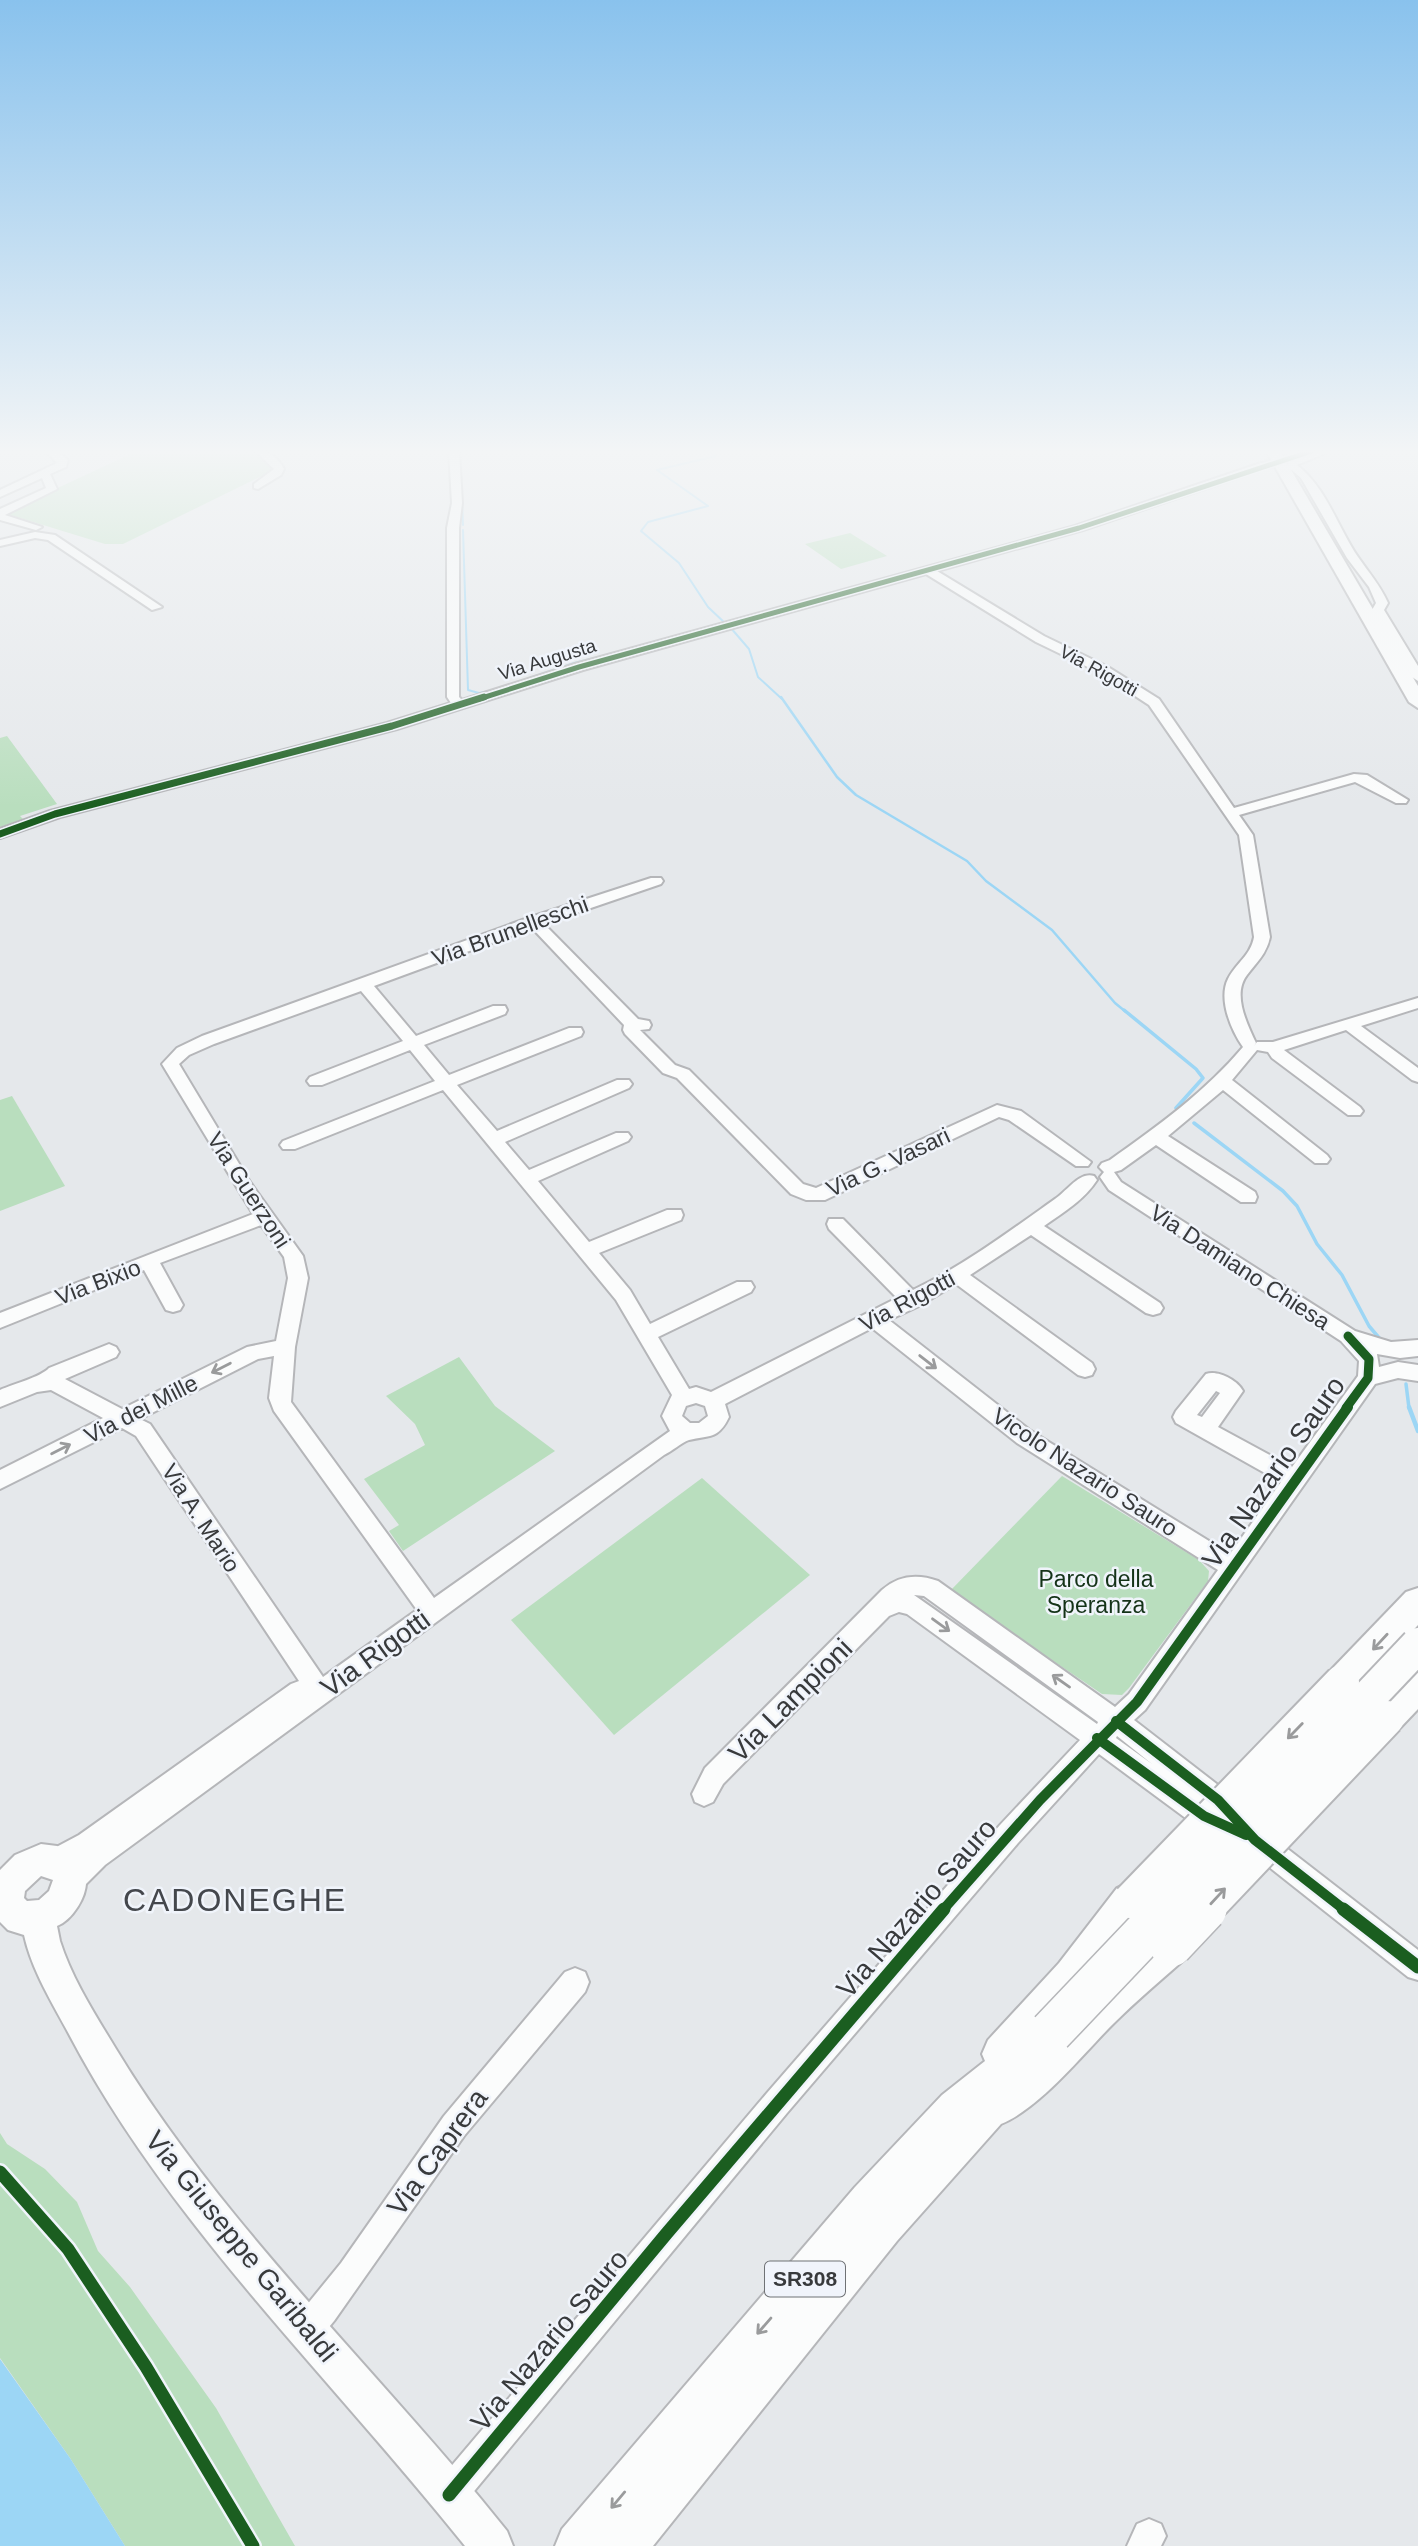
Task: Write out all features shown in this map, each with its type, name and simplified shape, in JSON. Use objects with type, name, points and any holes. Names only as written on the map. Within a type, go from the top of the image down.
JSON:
[{"type":"highway","points":[[1341,570],[1418,702]]},
{"type":"highway","points":[[967,2115],[1010,2044],[1073,1977],[1130,1901],[1418,1602]]},
{"type":"highway","name":"SR308","points":[[579,2546],[870,2202],[967,2115],[1051,2032],[1418,1645]]},
{"type":"highway","points":[[967,2115],[1037,2073],[1102,2007],[1171,1945],[1418,1685]]},
{"type":"highway","name":"SR308","points":[[622,2546],[882,2226],[967,2115]]},
{"type":"main road","points":[[33,1862],[63,1872],[61,1904],[39,1918],[20,1918],[8,1906],[6,1875],[33,1862]]},
{"type":"main road","name":"Via Giuseppe Garibaldi","points":[[39,1918],[40,1932],[49,1961],[86,2032],[147,2132],[202,2204],[492,2546]]},
{"type":"street","points":[[100,570],[156,607]]},
{"type":"street","points":[[453,570],[453,697],[459,705]]},
{"type":"street","name":"Via Augusta","points":[[0,834],[55,814],[392,726],[579,667],[927,570]]},
{"type":"street","name":"Via Rigotti","points":[[927,570],[1041,639],[1104,670],[1154,702],[1232,813],[1246,835],[1262,937],[1258,954],[1237,978],[1234,987],[1236,1008],[1258,1047]]},
{"type":"street","points":[[1362,570],[1375,586],[1382,603],[1378,610],[1418,677]]},
{"type":"street","points":[[1232,813],[1354,778],[1362,778],[1401,800]]},
{"type":"street","name":"Via Brunelleschi","points":[[364,984],[533,921],[656,881]]},
{"type":"street","name":"Via G. Vasari","points":[[533,921],[633,1024],[630,1028],[635,1035],[669,1069],[683,1074],[797,1189],[807,1194],[818,1195],[997,1111],[1014,1115],[1085,1171]]},
{"type":"street","points":[[364,984],[623,1295],[684,1398],[696,1395],[713,1401]]},
{"type":"street","name":"Via Guerzoni","points":[[364,984],[180,1053],[171,1059],[171,1069],[264,1217],[293,1256],[298,1278],[285,1347],[279,1398],[281,1405],[428,1607]]},
{"type":"street","points":[[1085,1171],[1097,1182],[1156,1136],[1258,1047],[1418,1003]]},
{"type":"street","points":[[316,1081],[499,1010]]},
{"type":"street","points":[[1348,1024],[1418,1076]]},
{"type":"street","points":[[289,1145],[575,1032]]},
{"type":"street","points":[[1258,1047],[1278,1054],[1353,1111]]},
{"type":"street","points":[[1221,1080],[1321,1159]]},
{"type":"street","points":[[495,1139],[623,1084]]},
{"type":"street","points":[[1156,1136],[1248,1197]]},
{"type":"street","points":[[527,1178],[622,1138]]},
{"type":"street","name":"Via Rigotti","points":[[63,1872],[96,1856],[316,1688],[649,1441],[680,1425],[701,1432],[713,1426],[719,1412],[713,1401],[738,1386],[912,1301],[957,1275],[1076,1194],[1085,1171]]},
{"type":"street","name":"Via Damiano Chiesa","points":[[1108,1172],[1115,1186],[1348,1336],[1378,1349],[1398,1352],[1418,1348]]},
{"type":"street","points":[[587,1250],[674,1215]]},
{"type":"street","points":[[149,1260],[264,1217]]},
{"type":"street","points":[[836,1224],[912,1301]]},
{"type":"street","points":[[1031,1226],[1153,1308]]},
{"type":"street","name":"Via Bixio","points":[[0,1321],[149,1260],[173,1306]]},
{"type":"street","points":[[957,1275],[1085,1368]]},
{"type":"street","points":[[647,1334],[744,1287]]},
{"type":"street","name":"Vicolo Nazario Sauro","points":[[874,1319],[1024,1437],[1234,1568]]},
{"type":"street","name":"Via Nazario Sauro","points":[[449,2495],[838,2032],[1107,1729],[1137,1702],[1368,1378],[1369,1359],[1348,1336]]},
{"type":"street","name":"Via dei Mille","points":[[0,1480],[254,1352],[285,1347]]},
{"type":"street","points":[[0,1399],[34,1384],[50,1381],[56,1374],[108,1352]]},
{"type":"street","points":[[1368,1378],[1398,1370],[1418,1373]]},
{"type":"street","name":"Via A. Mario","points":[[50,1381],[144,1430],[316,1688]]},
{"type":"street","name":"Via Rigotti","points":[[680,1425],[674,1405],[684,1398]]},
{"type":"street","name":"Via Nazario Sauro","points":[[1205,1429],[1296,1480]]},
{"type":"street","name":"Via Lampioni","points":[[705,1794],[714,1776],[881,1609],[899,1602],[913,1605],[1107,1729]]},
{"type":"street","points":[[1107,1729],[1204,1816],[1255,1840],[1418,1967]]},
{"type":"street","name":"Via Caprera","points":[[308,2328],[340,2292],[416,2179],[488,2082],[575,1982]]},
{"type":"green space","points":[[7,736],[57,804],[20,816],[23,819],[0,827],[0,738]]},
{"type":"green space","points":[[12,1096],[65,1186],[0,1211],[0,1100]]},
{"type":"green space","points":[[459,1357],[495,1406],[555,1451],[403,1551],[389,1531],[399,1525],[364,1479],[425,1445],[415,1424],[386,1396]]},
{"type":"green space","name":"Parco della Speranza","points":[[1062,1476],[1199,1560],[1209,1571],[1208,1581],[1122,1695],[1102,1694],[950,1591]]},
{"type":"green space","points":[[702,1478],[810,1575],[614,1735],[511,1620]]},
{"type":"green space","points":[[0,2133],[7,2144],[45,2169],[77,2202],[98,2251],[130,2287],[216,2408],[295,2546],[125,2546],[70,2458],[0,2358]]},
{"type":"water","points":[[0,2359],[70,2458],[125,2546],[0,2546]]},
{"type":"waterway","points":[[464,570],[468,690],[479,693],[490,691],[574,663],[635,648]]},
{"type":"waterway","points":[[683,570],[708,607],[726,624]]},
{"type":"waterway","points":[[730,627],[749,649],[758,677],[782,699]]},
{"type":"waterway","points":[[781,697],[837,777],[856,795],[967,861],[986,881],[1052,930],[1115,1003],[1126,1012]]},
{"type":"waterway","points":[[1124,1010],[1196,1069],[1203,1078],[1176,1108]]},
{"type":"waterway","points":[[1194,1123],[1283,1191],[1297,1206],[1317,1244],[1342,1275],[1369,1326],[1380,1339]]},
{"type":"waterway","points":[[1406,1384],[1409,1408]]},
{"type":"waterway","points":[[1409,1407],[1418,1431]]},
{"type":"cycle path","points":[[0,834],[55,814],[392,726],[579,667],[929,570]]},
{"type":"cycle path","points":[[449,2495],[612,2298],[978,1869],[1071,1766],[1137,1702],[1368,1378],[1369,1359],[1348,1336]]},
{"type":"cycle path","points":[[1116,1721],[1218,1800],[1255,1840],[1418,1967]]},
{"type":"cycle path","points":[[1097,1738],[1204,1816],[1246,1835]]},
{"type":"cycle path","points":[[0,2172],[68,2249],[146,2367],[253,2546]]},
{"type":"district","name":"CADONEGHE","points":[[235,1900]]}]
